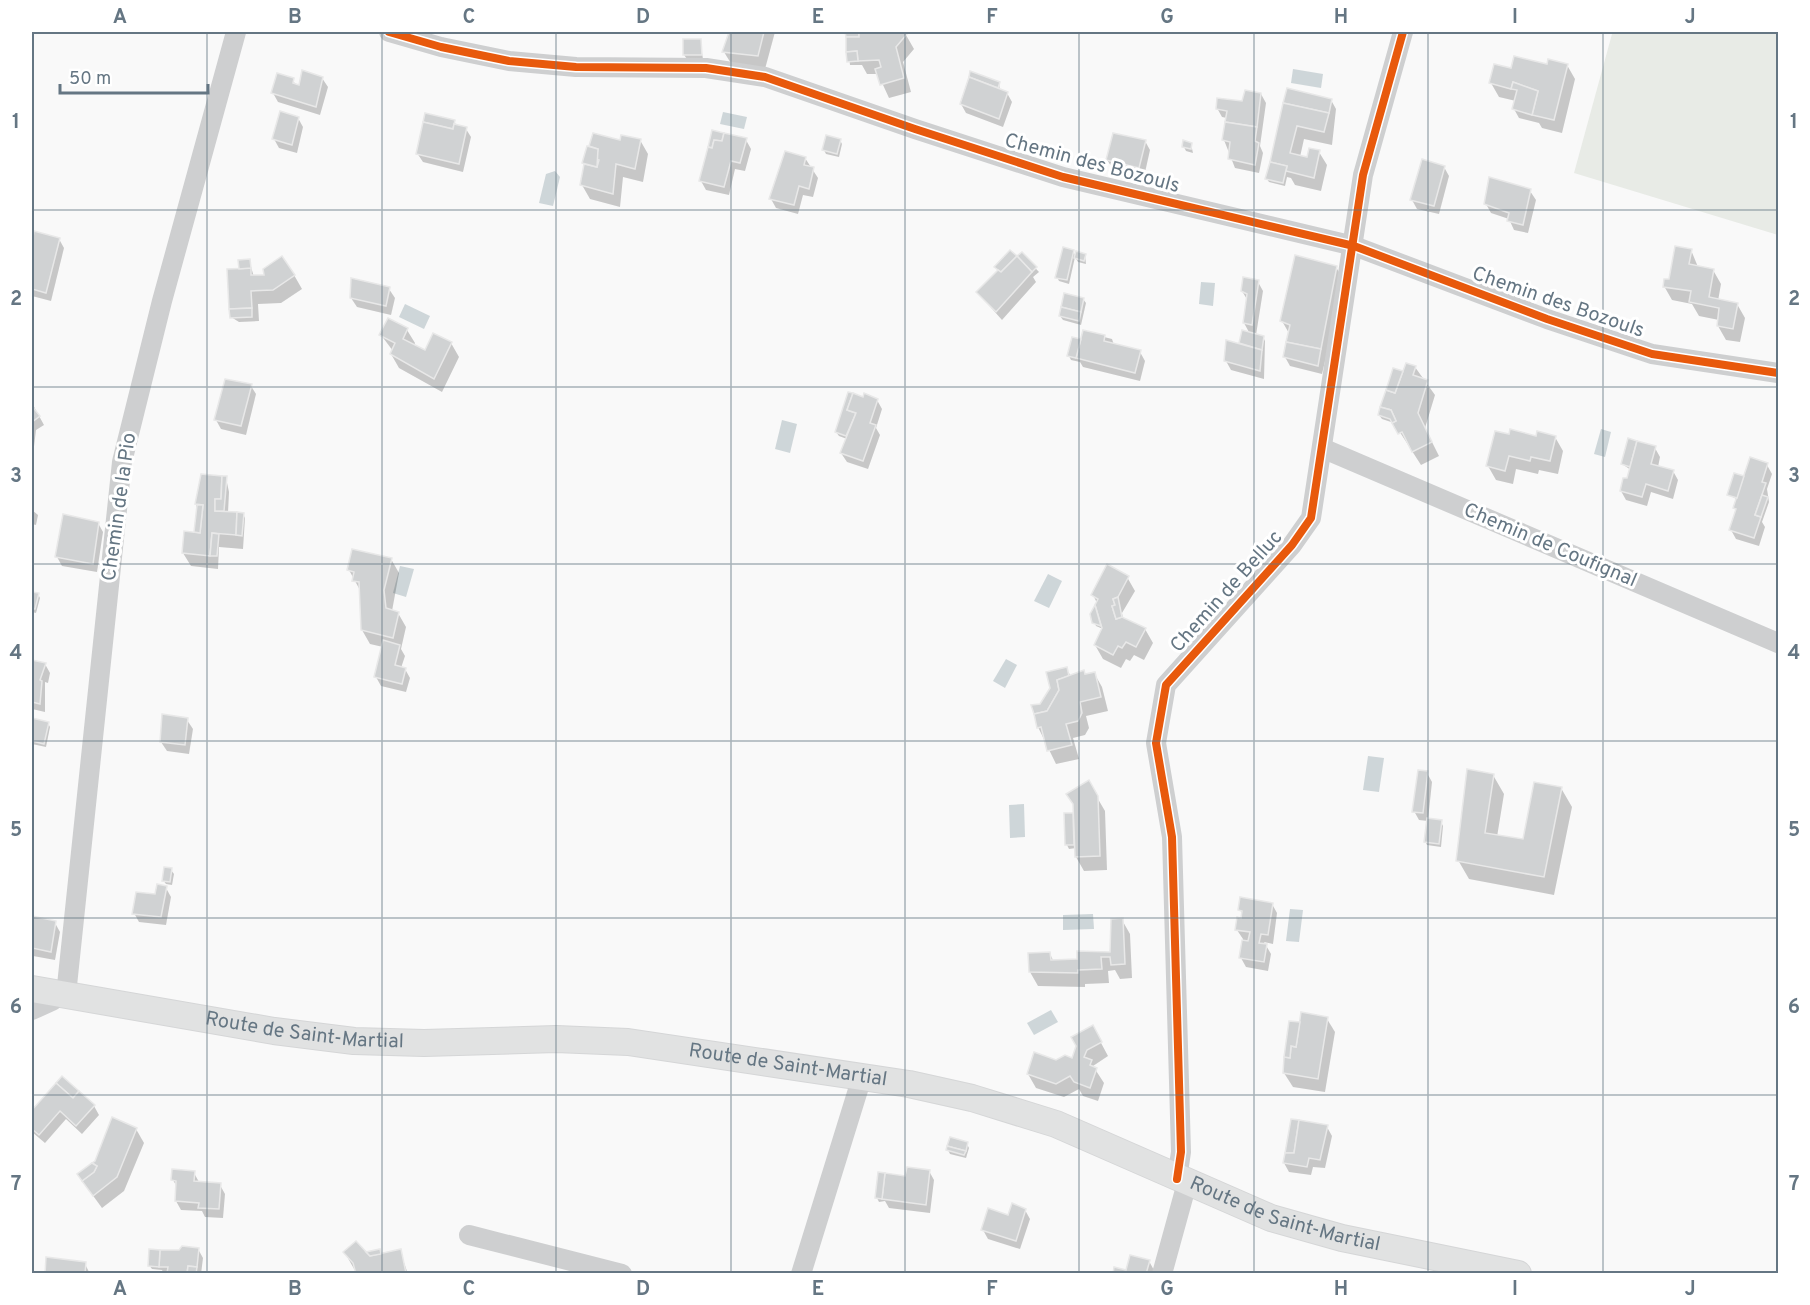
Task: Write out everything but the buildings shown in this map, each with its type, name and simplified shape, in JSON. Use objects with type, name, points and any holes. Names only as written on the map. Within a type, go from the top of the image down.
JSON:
[{"type":"main road","name":"Route de Saint-Martial","points":[[50,992],[274,1031],[354,1041],[424,1043],[556,1039],[628,1042],[862,1077],[962,1096],[1015,1110],[1103,1143],[1182,1181],[1271,1218],[1342,1238],[1518,1274]]},
{"type":"street","name":"Chemin de la Pio","points":[[50,992],[122,462],[162,302],[236,32]]},
{"type":"street","name":"Chemin des Bozouls","points":[[389,32],[441,47],[509,61],[576,67],[706,68],[765,77],[1063,177],[1354,246],[1547,319],[1652,354],[1779,373]]},
{"type":"street","name":"Chemin de Belluc","points":[[1162,1274],[1182,1181],[1172,837],[1156,743],[1166,685],[1292,545],[1311,518],[1354,246],[1362,176],[1403,32]]},
{"type":"street","name":"Chemin de Coufignal","points":[[1322,448],[1779,643]]},
{"type":"street","points":[[32,1010],[52,1001],[50,992]]},
{"type":"street","points":[[801,1274],[862,1077]]},
{"type":"street","points":[[469,1235],[622,1274]]},
{"type":"shaded area","points":[[1607,32],[1778,32],[1778,235],[1574,173],[1612,34]]},
{"type":"shaded area","points":[[1293,69],[1323,74],[1321,88],[1291,83]]},
{"type":"shaded area","points":[[723,112],[747,117],[744,129],[720,124]]},
{"type":"shaded area","points":[[555,171],[560,177],[553,206],[539,203],[546,174]]},
{"type":"shaded area","points":[[1201,282],[1215,283],[1213,306],[1199,304]]},
{"type":"shaded area","points":[[405,304],[430,316],[424,329],[399,317]]},
{"type":"shaded area","points":[[782,420],[797,424],[790,453],[775,449]]},
{"type":"shaded area","points":[[1601,429],[1611,432],[1605,457],[1594,454]]},
{"type":"shaded area","points":[[400,566],[414,569],[406,597],[393,593]]},
{"type":"shaded area","points":[[1048,574],[1062,581],[1049,608],[1034,601]]},
{"type":"shaded area","points":[[1006,659],[1017,665],[1005,688],[993,681]]},
{"type":"shaded area","points":[[1368,756],[1384,758],[1379,792],[1363,790]]},
{"type":"shaded area","points":[[1024,804],[1025,837],[1010,838],[1009,805]]},
{"type":"shaded area","points":[[1290,909],[1303,910],[1299,942],[1286,941]]},
{"type":"shaded area","points":[[1093,914],[1094,929],[1063,930],[1063,915]]},
{"type":"shaded area","points":[[1051,1010],[1058,1022],[1034,1035],[1027,1023]]},
{"type":"cycle path","points":[[389,32],[441,47],[509,61],[576,67],[706,68],[765,77],[1063,177],[1354,246],[1547,319],[1652,354],[1778,373]]},
{"type":"cycle path","points":[[1177,1179],[1181,1152],[1172,837],[1156,743],[1166,685],[1292,545],[1311,518],[1363,175],[1403,32]]}]
